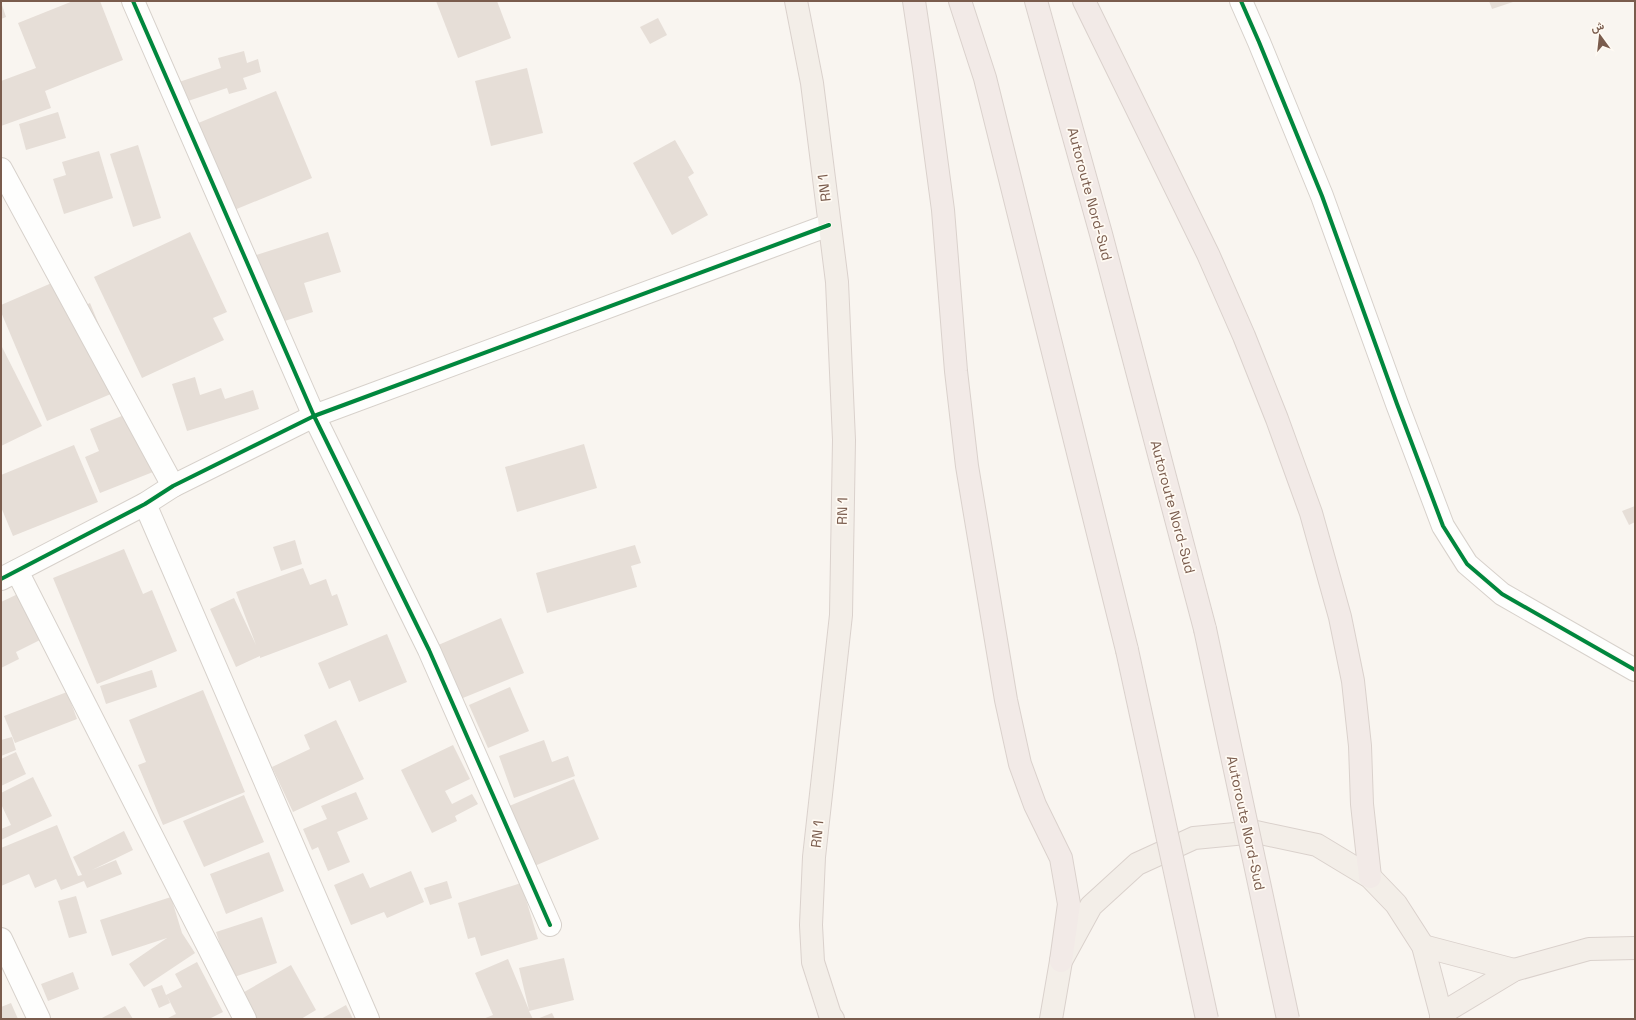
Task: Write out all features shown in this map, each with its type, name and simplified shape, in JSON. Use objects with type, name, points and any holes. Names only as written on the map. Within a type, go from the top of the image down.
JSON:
[{"type":"highway","points":[[914,1],[943,210],[956,371],[967,466],[1006,700],[1020,764],[1035,805],[1061,858],[1069,904],[1061,961]]},
{"type":"highway","points":[[960,1],[985,78],[1127,650],[1207,1019]]},
{"type":"highway","name":"Autoroute Nord-Sud","points":[[1036,1],[1101,234],[1205,629],[1288,1019]]},
{"type":"highway","points":[[1084,1],[1208,254],[1244,336],[1277,419],[1311,513],[1340,617],[1353,681],[1360,746],[1362,804],[1370,877]]},
{"type":"main road","name":"RN 1","points":[[796,1],[812,83],[837,282],[844,440],[841,615],[814,857],[811,925],[813,962],[830,1015],[833,1019]]},
{"type":"main road","points":[[1049,1018],[1061,961],[1091,906],[1137,864],[1194,838],[1256,832],[1317,846],[1370,877],[1396,904],[1423,946],[1441,1016],[1514,970],[1590,949],[1635,948]]},
{"type":"main road","points":[[1423,946],[1514,970]]},
{"type":"street","points":[[133,1],[314,416],[429,650],[550,925]]},
{"type":"street","points":[[1241,1],[1322,196],[1443,526],[1467,564],[1502,594],[1635,670]]},
{"type":"street","points":[[1,169],[173,486]]},
{"type":"street","points":[[245,1019],[9,575],[145,504],[173,486],[314,416],[829,225]]},
{"type":"street","points":[[145,504],[368,1019]]},
{"type":"street","points":[[1,940],[39,1019]]},
{"type":"building","points":[[73,1],[100,1],[123,60],[45,91],[51,108],[1,126],[1,81],[36,68],[18,23]]},
{"type":"building","points":[[436,1],[497,1],[511,38],[458,58]]},
{"type":"building","points":[[1489,1],[1516,1],[1492,9]]},
{"type":"building","points":[[1,2],[6,17],[1,19]]},
{"type":"building","points":[[658,18],[667,35],[650,44],[640,27]]},
{"type":"building","points":[[244,51],[247,63],[258,59],[261,72],[243,78],[247,89],[229,94],[227,88],[185,102],[179,82],[221,68],[218,58]]},
{"type":"building","points":[[527,68],[543,133],[491,146],[475,81]]},
{"type":"building","points":[[276,91],[312,178],[227,213],[191,126]]},
{"type":"building","points":[[58,112],[66,138],[26,150],[19,124]]},
{"type":"building","points":[[675,140],[694,173],[688,177],[708,215],[672,235],[633,163]]},
{"type":"building","points":[[138,145],[161,218],[133,227],[110,154]]},
{"type":"building","points":[[99,151],[113,198],[64,214],[53,179],[66,175],[62,162]]},
{"type":"building","points":[[190,232],[227,312],[213,318],[224,340],[142,378],[94,277]]},
{"type":"building","points":[[328,232],[341,272],[304,283],[313,312],[272,325],[250,257]]},
{"type":"building","points":[[70,275],[84,306],[90,303],[125,388],[47,421],[1,312],[1,305]]},
{"type":"building","points":[[1,345],[42,426],[1,446]]},
{"type":"building","points":[[195,377],[200,395],[221,388],[225,399],[253,390],[259,409],[187,431],[172,384]]},
{"type":"building","points":[[129,413],[153,472],[100,493],[85,457],[99,451],[90,429]]},
{"type":"building","points":[[584,444],[597,488],[517,512],[505,467]]},
{"type":"building","points":[[74,445],[98,502],[13,536],[1,507],[1,475]]},
{"type":"building","points":[[1635,506],[1635,522],[1629,525],[1622,511]]},
{"type":"building","points":[[295,540],[302,564],[281,571],[273,547]]},
{"type":"building","points":[[635,545],[641,563],[631,566],[637,587],[547,613],[536,573]]},
{"type":"building","points":[[124,549],[143,594],[152,590],[177,651],[97,684],[53,578]]},
{"type":"building","points":[[303,568],[310,585],[326,579],[332,596],[337,594],[348,625],[260,658],[260,656],[236,667],[210,609],[234,598],[256,645],[236,592]]},
{"type":"building","points":[[20,593],[42,639],[16,652],[19,659],[1,668],[1,602]]},
{"type":"building","points":[[501,618],[524,673],[458,700],[436,646]]},
{"type":"building","points":[[387,634],[407,682],[359,702],[350,680],[329,689],[318,663]]},
{"type":"building","points":[[152,670],[157,687],[106,704],[100,686]]},
{"type":"building","points":[[510,687],[529,731],[488,748],[469,705]]},
{"type":"building","points":[[203,690],[245,792],[163,825],[138,765],[146,762],[129,720]]},
{"type":"building","points":[[67,692],[77,719],[15,743],[4,716]]},
{"type":"building","points":[[336,720],[364,779],[293,812],[272,767],[310,749],[304,735]]},
{"type":"building","points":[[12,737],[16,750],[1,756],[1,740]]},
{"type":"building","points":[[544,740],[552,762],[568,756],[575,776],[514,798],[499,756]]},
{"type":"building","points":[[453,745],[470,779],[445,791],[452,804],[472,794],[478,804],[455,816],[457,821],[432,833],[401,770]]},
{"type":"building","points":[[16,752],[26,774],[1,786],[1,759]]},
{"type":"building","points":[[33,777],[52,816],[1,840],[1,829],[11,825],[1,804],[1,793]]},
{"type":"building","points":[[574,779],[599,839],[532,867],[507,807]]},
{"type":"building","points":[[356,792],[368,819],[337,832],[350,862],[328,871],[318,847],[312,850],[303,829],[327,819],[321,806]]},
{"type":"building","points":[[244,795],[264,842],[204,867],[183,821]]},
{"type":"building","points":[[57,825],[78,876],[82,875],[73,857],[124,831],[133,850],[92,870],[116,860],[122,874],[87,888],[84,881],[61,890],[56,879],[35,888],[29,874],[1,886],[1,848]]},
{"type":"building","points":[[269,852],[284,891],[226,914],[210,874]]},
{"type":"building","points":[[411,871],[424,902],[387,918],[384,912],[351,925],[334,885],[363,873],[370,888]]},
{"type":"building","points":[[447,881],[452,898],[430,905],[424,888]]},
{"type":"building","points":[[521,883],[538,939],[481,956],[475,937],[468,939],[458,903]]},
{"type":"building","points":[[76,896],[87,933],[69,938],[58,901]]},
{"type":"building","points":[[171,897],[182,933],[195,953],[144,987],[129,964],[167,938],[112,956],[100,920]]},
{"type":"building","points":[[262,917],[277,963],[231,978],[216,932]]},
{"type":"building","points":[[564,958],[574,1000],[529,1011],[533,1019],[483,1019],[493,1015],[475,973],[508,959],[529,1010],[519,968]]},
{"type":"building","points":[[197,962],[223,1012],[209,1019],[166,1019],[176,1014],[167,996],[170,1003],[159,1008],[151,989],[162,985],[166,995],[182,987],[175,974]]},
{"type":"building","points":[[291,965],[316,1010],[301,1019],[252,1019],[239,995]]},
{"type":"building","points":[[73,972],[79,989],[48,1001],[41,984]]},
{"type":"building","points":[[11,1003],[18,1019],[1,1019],[1,1007]]},
{"type":"building","points":[[346,1005],[353,1019],[321,1019]]},
{"type":"building","points":[[125,1006],[133,1019],[100,1019]]},
{"type":"building","points":[[552,1013],[555,1019],[537,1019]]},
{"type":"cycle path","points":[[133,1],[314,416],[429,650],[550,925]]},
{"type":"cycle path","points":[[1241,1],[1322,196],[1443,526],[1467,564],[1502,594],[1635,670]]},
{"type":"cycle path","points":[[1,579],[145,504],[173,486],[314,416],[829,225]]}]
